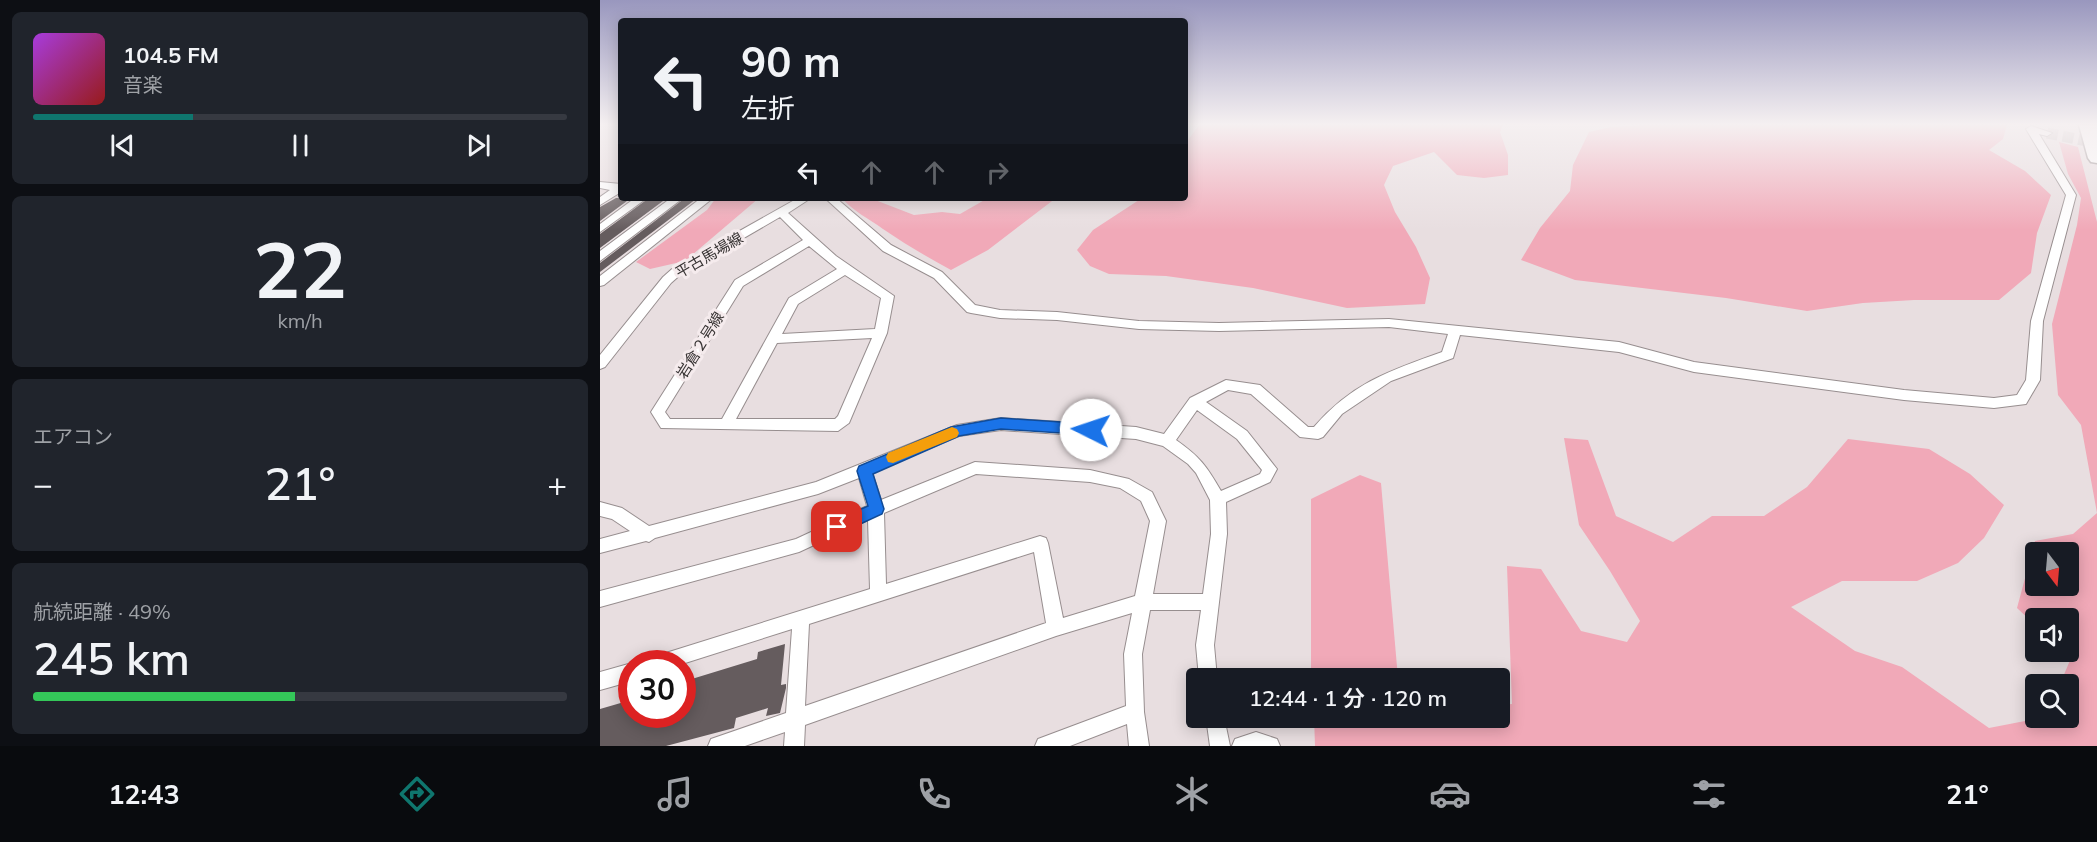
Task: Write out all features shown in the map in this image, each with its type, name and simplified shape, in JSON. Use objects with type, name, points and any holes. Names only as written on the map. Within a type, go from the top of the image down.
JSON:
[{"type":"street","points":[[834,201],[887,248],[938,274],[971,309],[1000,314],[1057,316],[1139,325],[1219,327],[1379,323],[1455,330],[1619,347],[1694,367],[1904,395],[1994,404],[2021,400],[2033,380],[2037,321],[2071,195],[2050,160]]},
{"type":"street","points":[[600,185],[618,188]]},
{"type":"street","points":[[600,202],[618,189]]},
{"type":"street","points":[[600,229],[638,201]]},
{"type":"street","points":[[600,257],[674,201]]},
{"type":"street","points":[[600,282],[704,201]]},
{"type":"street","name":"平古馬場線","points":[[600,364],[667,280],[676,272],[801,201]]},
{"type":"street","points":[[782,213],[809,241],[845,270],[888,296],[881,333],[844,419],[838,425],[726,425],[793,301],[845,270]]},
{"type":"street","name":"岩倉２号線","points":[[726,425],[666,424],[657,412],[739,283],[809,241]]},
{"type":"street","points":[[1167,441],[1195,402],[1226,385],[1255,388],[1305,433],[1318,433],[1337,410],[1386,377],[1448,355],[1455,330]]},
{"type":"street","points":[[771,339],[881,333]]},
{"type":"street","points":[[1195,402],[1242,435],[1270,469],[1264,478],[1218,499]]},
{"type":"street","points":[[600,546],[818,488],[957,431],[979,426],[1001,424],[1136,433],[1167,441],[1193,460],[1202,469],[1218,499],[1219,534],[1205,645],[1207,668]]},
{"type":"street","points":[[600,598],[798,545],[876,509],[975,468],[1090,476],[1124,483],[1147,496],[1158,521],[1133,654],[1139,746]]},
{"type":"street","points":[[864,471],[876,509],[878,594]]},
{"type":"street","points":[[600,509],[616,513],[649,534]]},
{"type":"street","points":[[696,651],[1040,543],[1056,628]]},
{"type":"street","points":[[718,746],[1056,628],[1142,602],[1209,602]]},
{"type":"street","points":[[794,746],[801,618]]},
{"type":"street","points":[[600,681],[618,676]]},
{"type":"street","points":[[1045,746],[1135,712]]},
{"type":"street","points":[[1217,728],[1220,746]]},
{"type":"street","points":[[1242,746],[1256,742],[1270,746]]},
{"type":"shaded area","points":[[1188,160],[1411,160],[1393,166],[1384,185],[1395,212],[1416,247],[1430,278],[1425,304],[1347,308],[1253,288],[1166,276],[1109,274],[1090,266],[1077,250],[1093,230],[1137,201],[1188,201]]},
{"type":"shaded area","points":[[1442,160],[1508,160],[1508,175],[1484,178],[1457,175]]},
{"type":"shaded area","points":[[1576,160],[2006,160],[2025,171],[2051,195],[2037,233],[2031,273],[1999,300],[1914,300],[1863,303],[1807,311],[1726,298],[1575,280],[1521,260],[1540,228],[1570,191]]},
{"type":"shaded area","points":[[2064,160],[2081,160],[2097,222],[2097,513],[2081,425],[2058,395],[2052,324],[2077,225],[2081,198],[2068,174]]},
{"type":"shaded area","points":[[714,201],[755,201],[685,261],[650,269],[636,262],[707,210]]},
{"type":"shaded area","points":[[845,201],[878,201],[914,215],[942,212],[960,214],[983,201],[1052,201],[988,250],[951,270],[891,235]]},
{"type":"shaded area","points":[[1564,438],[1588,440],[1616,516],[1673,542],[1712,516],[1764,516],[1807,487],[1848,439],[1929,449],[1970,474],[2004,505],[1984,538],[1958,563],[1917,581],[1842,581],[1791,607],[1855,651],[1902,667],[1989,728],[2025,721],[2025,728],[2079,728],[2079,674],[2064,674],[2069,662],[2079,662],[2079,608],[2025,608],[2025,616],[2017,608],[2025,578],[2025,596],[2079,596],[2079,542],[2035,541],[2073,534],[2097,513],[2097,746],[1315,746],[1314,728],[1510,728],[1510,704],[1512,704],[1507,566],[1541,569],[1581,631],[1627,642],[1640,621],[1579,525]]},
{"type":"shaded area","points":[[1360,475],[1381,483],[1397,668],[1311,668],[1311,499]]},
{"type":"building","points":[[616,198],[618,201],[627,201],[600,221],[600,207]]},
{"type":"building","points":[[645,201],[663,201],[600,248],[600,234]]},
{"type":"building","points":[[681,201],[693,201],[600,272],[600,263]]},
{"type":"building","points":[[785,644],[781,685],[786,684],[786,688],[780,713],[766,716],[768,708],[736,718],[734,728],[666,746],[600,746],[600,709],[618,704],[618,728],[696,728],[696,678],[757,659],[758,652]]},
{"type":"slow traffic","points":[[893,457],[952,433]]},
{"type":"route","points":[[837,527],[876,509],[864,471],[957,431],[1001,424],[1091,430]]}]
